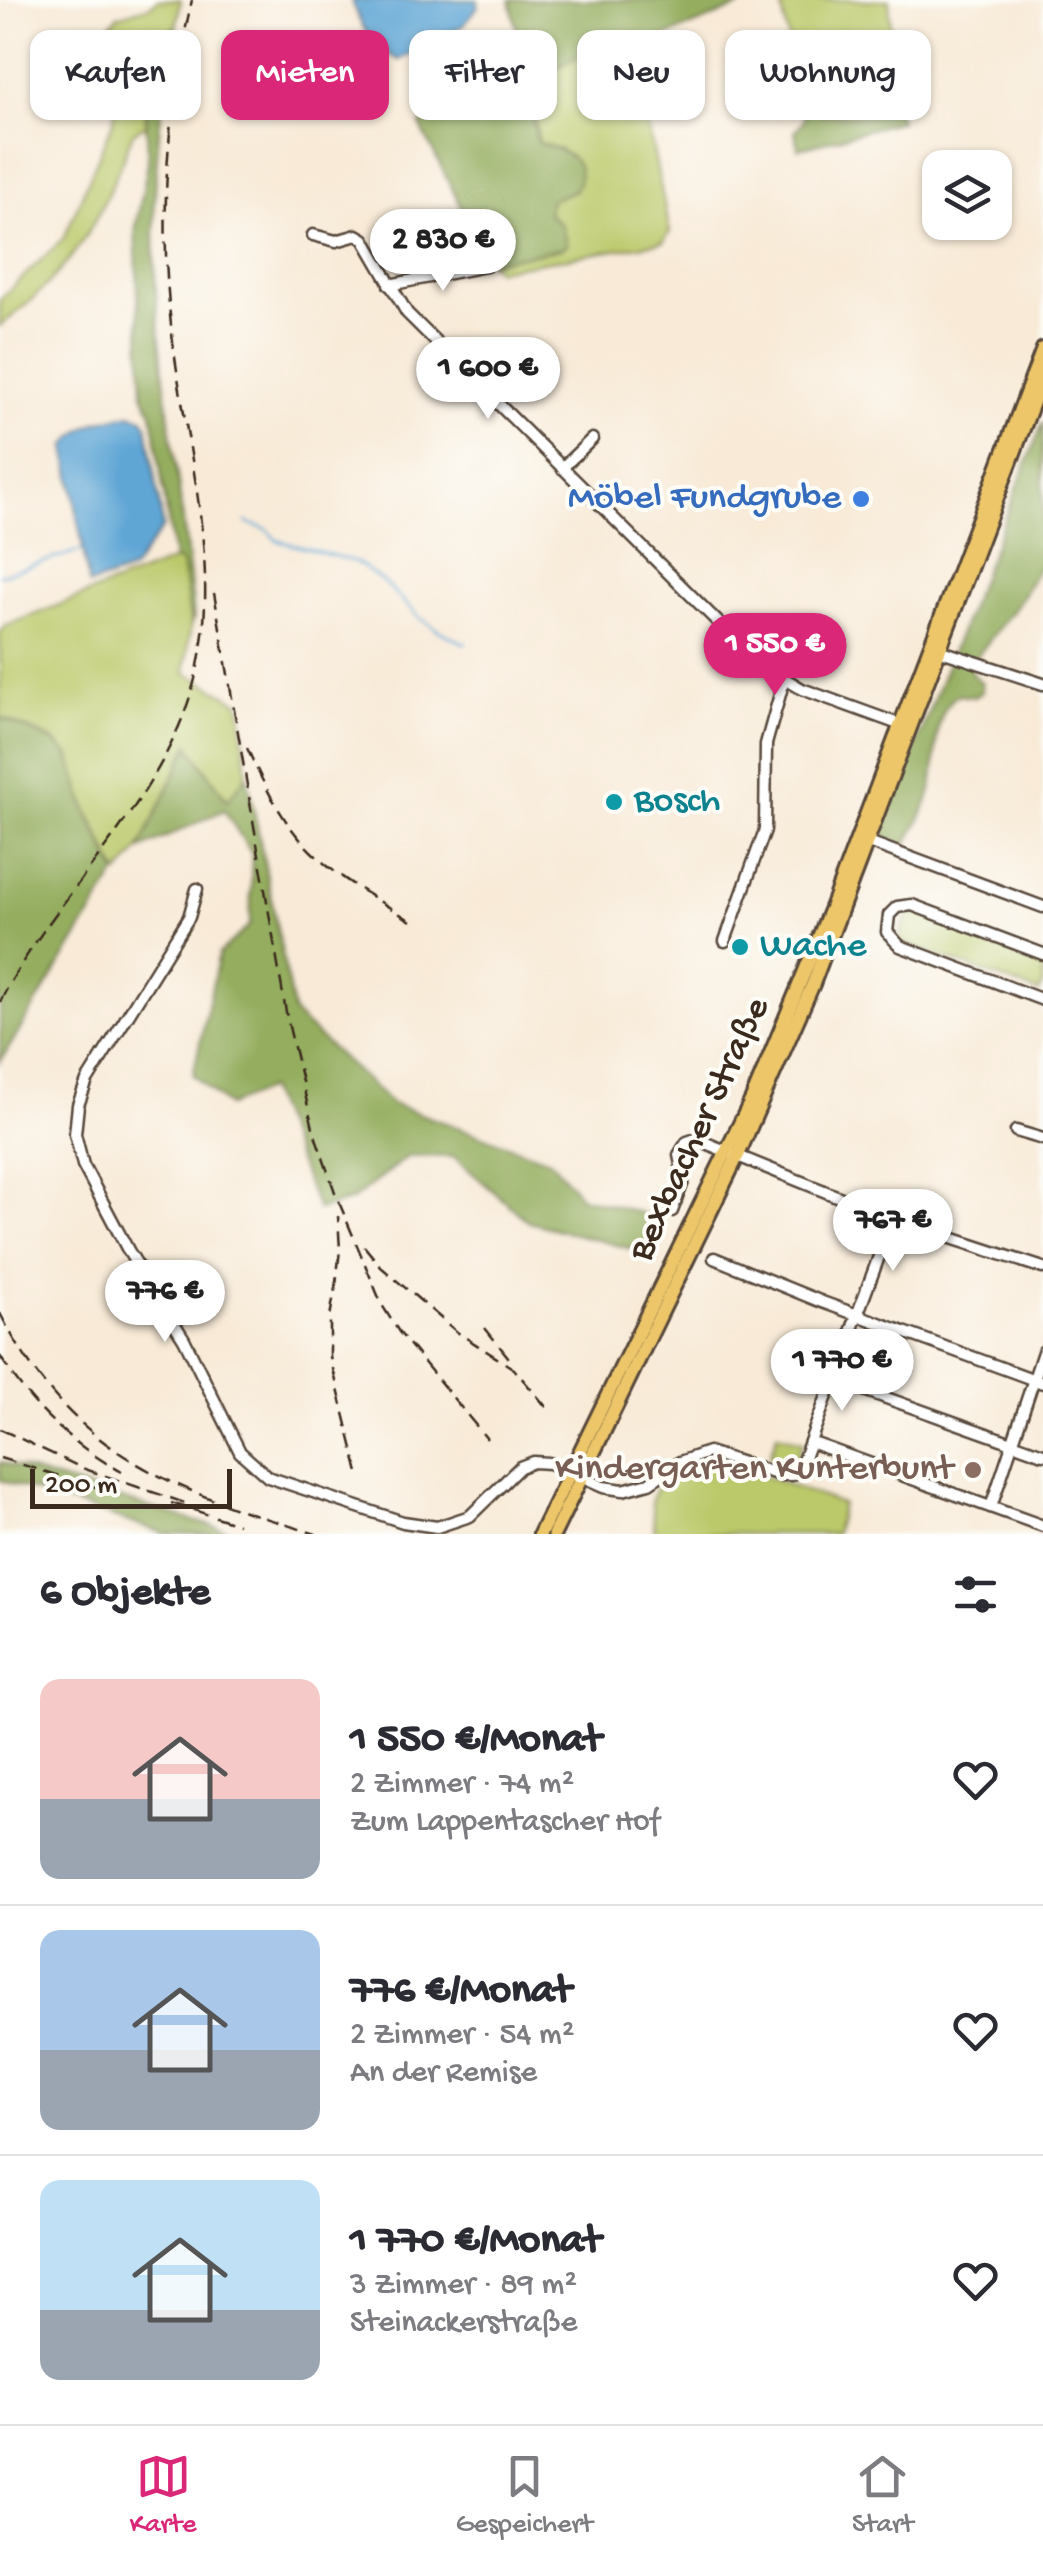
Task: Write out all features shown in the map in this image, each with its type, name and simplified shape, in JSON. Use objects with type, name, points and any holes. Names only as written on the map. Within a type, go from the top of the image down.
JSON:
[{"type":"main road","name":"Bexbacher Straße","points":[[554,1534],[577,1476],[733,1153],[863,840],[1043,349]]},
{"type":"main road","name":"Bexbacher Straße","points":[[906,726],[925,690],[934,649],[1043,376]]},
{"type":"main road","name":"Bexbacher Straße","points":[[540,1534],[577,1476]]},
{"type":"street","points":[[313,235],[336,240],[360,236],[406,313],[745,651],[784,680],[906,726]]},
{"type":"street","points":[[389,285],[486,266]]},
{"type":"street","points":[[562,468],[592,439]]},
{"type":"street","points":[[934,649],[1043,684]]},
{"type":"street","points":[[725,940],[765,830],[766,744],[784,680]]},
{"type":"street","points":[[863,840],[1043,907]]},
{"type":"street","points":[[197,889],[188,917],[87,1081],[78,1105],[75,1134],[83,1166],[129,1252],[184,1339],[240,1452],[256,1470],[280,1482],[426,1526],[450,1524],[470,1516],[512,1474],[540,1461],[603,1487],[631,1490],[650,1483],[692,1456],[708,1452],[787,1476],[799,1468],[810,1442],[893,1218]]},
{"type":"street","points":[[1043,954],[912,905],[896,907],[887,921],[887,932],[900,946],[1043,1000]]},
{"type":"street","points":[[1016,1131],[1043,1139]]},
{"type":"street","points":[[672,1211],[684,1179],[679,1155],[687,1142],[702,1140],[893,1218],[1043,1268]]},
{"type":"street","points":[[714,1258],[1038,1381]]},
{"type":"street","points":[[991,1507],[1038,1381],[1043,1352]]},
{"type":"street","points":[[833,1379],[1043,1454]]},
{"type":"street","points":[[810,1442],[1043,1526]]},
{"type":"green space","points":[[157,0],[181,0],[176,27],[102,30],[117,16]]},
{"type":"green space","points":[[510,0],[740,0],[741,6],[682,30],[577,30],[577,57],[557,67],[557,30],[517,30]]},
{"type":"green space","points":[[780,0],[889,0],[891,30],[787,30]]},
{"type":"green space","points":[[577,57],[577,120],[647,120],[670,232],[663,242],[496,270],[489,262],[567,245],[561,225],[548,213],[550,200],[575,190],[560,149],[539,143],[535,120],[557,120],[557,67]]},
{"type":"green space","points":[[113,120],[146,120],[146,128],[133,133],[83,241],[49,283],[0,326],[0,299],[64,238]]},
{"type":"green space","points":[[146,120],[161,120],[155,192],[156,292],[190,577],[194,618],[191,623],[182,563],[174,560],[152,413],[143,394],[135,232],[148,162]]},
{"type":"green space","points":[[428,120],[534,120],[538,143],[565,153],[579,171],[575,190],[550,200],[548,213],[561,225],[567,245],[489,262],[420,125]]},
{"type":"green space","points":[[804,120],[900,121],[798,149],[795,131]]},
{"type":"green space","points":[[1043,422],[1043,561],[1019,602],[974,660],[971,673],[982,683],[982,692],[975,697],[957,695],[943,714],[930,795],[905,846],[885,837],[882,830]]},
{"type":"green space","points":[[174,560],[182,562],[191,623],[185,672],[240,703],[247,775],[228,801],[188,746],[139,850],[119,874],[87,810],[69,755],[53,740],[0,717],[0,632],[5,626]]},
{"type":"green space","points":[[0,717],[53,741],[69,755],[86,810],[117,873],[0,1062]]},
{"type":"green space","points":[[189,745],[227,801],[247,775],[294,1014],[392,1104],[550,1160],[581,1197],[660,1218],[663,1224],[647,1253],[529,1222],[454,1157],[408,1156],[352,1200],[318,1210],[268,1089],[228,1106],[193,1075],[219,954],[250,925],[252,854],[224,810],[139,850]]},
{"type":"green space","points":[[909,909],[1043,959],[1039,993],[898,941]]},
{"type":"green space","points":[[777,1434],[803,1442],[792,1467],[779,1468],[771,1463]]},
{"type":"green space","points":[[705,1459],[717,1459],[842,1504],[835,1534],[655,1534],[654,1492],[673,1474]]},
{"type":"green space","points":[[0,1462],[237,1534],[166,1534],[0,1480]]},
{"type":"water","points":[[352,0],[478,0],[464,25],[455,30],[409,30],[409,55],[399,60],[389,54],[389,30],[365,30]]},
{"type":"water","points":[[131,414],[143,418],[147,425],[163,527],[132,570],[89,585],[66,447],[86,427]]},
{"type":"waterway","points":[[246,522],[268,530],[276,540],[356,562],[385,583],[419,617],[466,644]]},
{"type":"waterway","points":[[0,575],[82,550]]},
{"type":"railway","points":[[0,1002],[23,961],[159,767],[180,724],[195,679],[203,635],[203,546],[171,325],[166,243],[171,121],[192,0]]},
{"type":"railway","points":[[214,593],[287,1018],[314,1132],[382,1305],[399,1332],[487,1439]]},
{"type":"railway","points":[[247,748],[276,804],[303,843],[336,873],[411,921]]},
{"type":"railway","points":[[335,1291],[340,1250],[338,1216]]},
{"type":"railway","points":[[364,1246],[381,1267],[457,1332],[514,1369],[548,1409]]},
{"type":"railway","points":[[337,1277],[330,1317],[330,1357],[360,1477]]},
{"type":"railway","points":[[0,1313],[28,1362],[60,1402],[94,1434],[132,1461],[217,1501],[316,1534]]},
{"type":"railway","points":[[485,1328],[509,1358]]},
{"type":"railway","points":[[0,1356],[53,1422],[85,1449],[122,1472]]},
{"type":"railway","points":[[0,1429],[82,1468],[185,1503]]},
{"type":"railway","points":[[0,1458],[96,1487]]},
{"type":"railway","points":[[171,1503],[238,1524]]},
{"type":"place","name":"Möbel Fundgrube","points":[[861,499]]},
{"type":"place","name":"Bosch","points":[[614,802]]},
{"type":"place","name":"Wache","points":[[740,947]]},
{"type":"place","name":"Kindergarten Kunterbunt","points":[[973,1470]]}]
